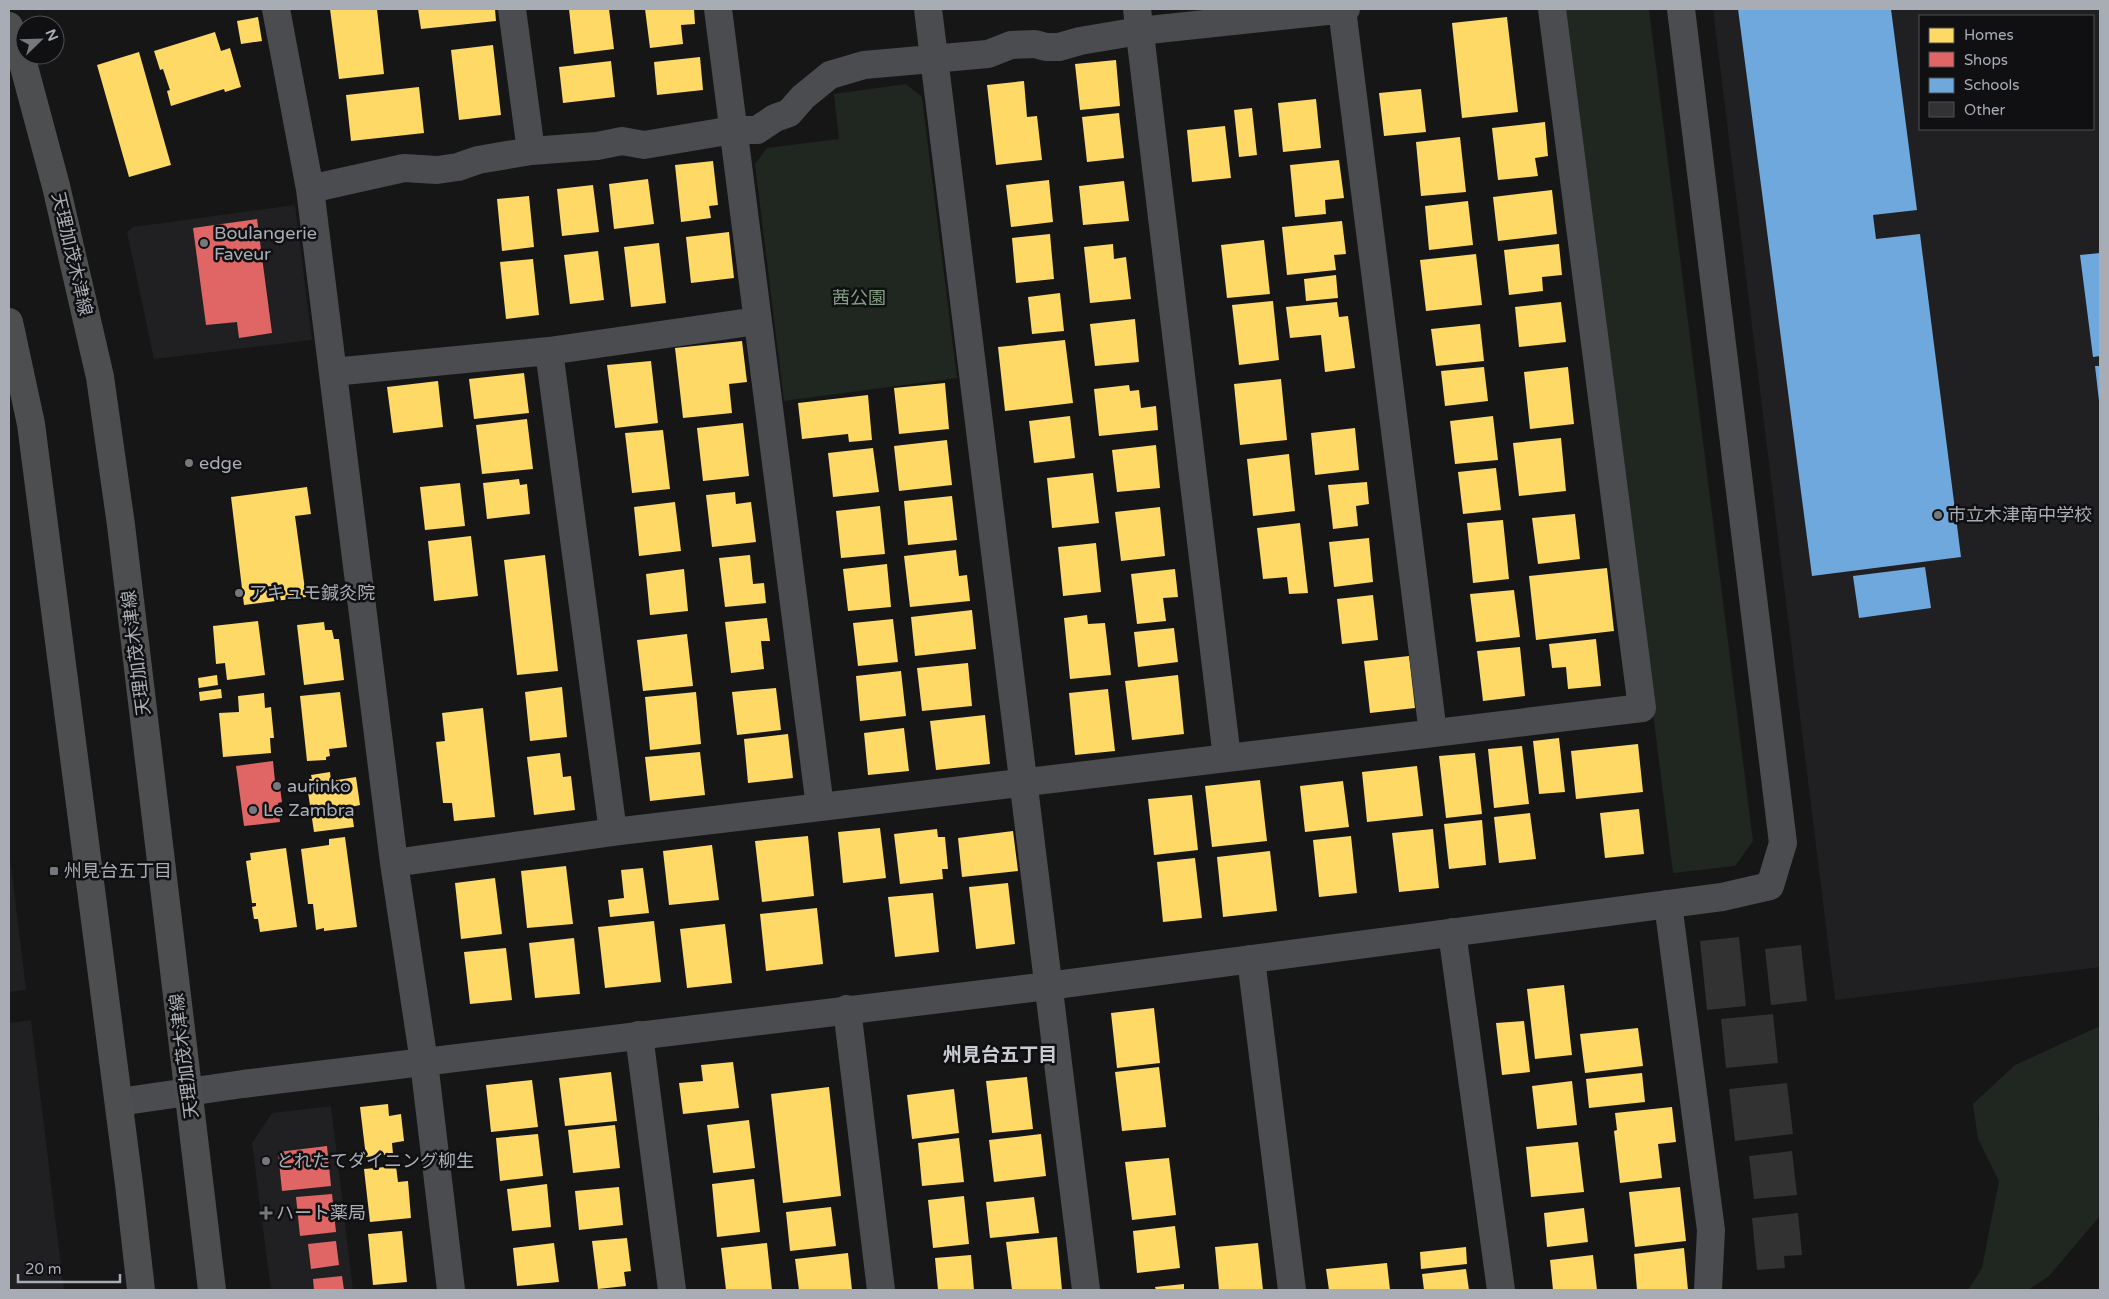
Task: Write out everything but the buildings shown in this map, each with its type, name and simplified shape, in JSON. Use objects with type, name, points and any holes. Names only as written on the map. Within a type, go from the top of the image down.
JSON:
[{"type":"main road","name":"天理加茂木津線","points":[[9,26],[23,63],[56,186],[100,377],[121,525],[212,1290]]},
{"type":"main road","points":[[9,322],[30,424],[141,1290]]},
{"type":"street","points":[[276,9],[310,188],[394,863],[424,1062],[451,1290]]},
{"type":"street","points":[[512,9],[531,151]]},
{"type":"street","points":[[718,9],[820,806]]},
{"type":"street","points":[[928,9],[1086,1290]]},
{"type":"street","points":[[1342,9],[1433,733]]},
{"type":"street","points":[[310,188],[404,168],[437,170],[458,167],[478,160],[531,151],[596,146],[622,141],[644,145],[733,130],[757,130],[775,118],[789,113],[804,97],[830,75],[864,65],[988,54],[1010,45],[1035,44],[1046,47],[1059,47],[1138,20],[1346,9]]},
{"type":"street","points":[[394,863],[613,832],[820,806],[1642,708],[1552,9]]},
{"type":"street","points":[[118,1102],[243,1084],[846,1009],[1048,986],[1722,897],[1770,886],[1783,843],[1681,9]]},
{"type":"street","points":[[1138,20],[1228,758]]},
{"type":"street","points":[[333,372],[549,351],[757,321]]},
{"type":"street","points":[[549,351],[613,832]]},
{"type":"street","points":[[1668,904],[1711,1230],[1708,1290]]},
{"type":"street","points":[[1452,932],[1501,1290]]},
{"type":"street","points":[[1251,959],[1292,1290]]},
{"type":"street","points":[[846,1009],[881,1290]]},
{"type":"street","points":[[639,1035],[672,1290]]},
{"type":"shaded area","name":"市立木津南中学校","points":[[1713,9],[2100,9],[2100,967],[1835,1000]]},
{"type":"shaded area","points":[[295,205],[312,340],[154,359],[127,232],[133,227]]},
{"type":"shaded area","points":[[9,849],[26,990],[9,992]]},
{"type":"shaded area","points":[[31,1020],[64,1290],[9,1290],[9,1023]]},
{"type":"shaded area","points":[[331,1106],[353,1290],[271,1290],[252,1143],[272,1113]]},
{"type":"green space","points":[[1565,9],[1649,9],[1753,841],[1735,866],[1673,873]]},
{"type":"green space","name":"茜公園","points":[[906,84],[922,97],[957,378],[784,401],[755,164],[767,148],[839,139],[834,94]]},
{"type":"green space","points":[[2100,1026],[2100,1099],[2098,1120],[2100,1121],[2100,1216],[2049,1276],[2028,1290],[1968,1290],[1982,1268],[1999,1181],[1978,1139],[1973,1104],[2015,1065]]},
{"type":"place","name":"Boulangerie Faveur","points":[[204,243]]},
{"type":"place","name":"edge","points":[[189,463]]},
{"type":"place","name":"市立木津南中学校","points":[[1938,515]]},
{"type":"place","name":"アキュモ鍼灸院","points":[[239,593]]},
{"type":"place","name":"aurinko","points":[[277,786]]},
{"type":"place","name":"Le Zambra","points":[[253,810]]},
{"type":"place","name":"州見台五丁目","points":[[54,871]]},
{"type":"place","name":"とれたてダイニング柳生","points":[[266,1161]]},
{"type":"place","name":"ハート薬局","points":[[266,1213]]},
{"type":"district","name":"州見台五丁目","points":[[1000,1055]]}]
